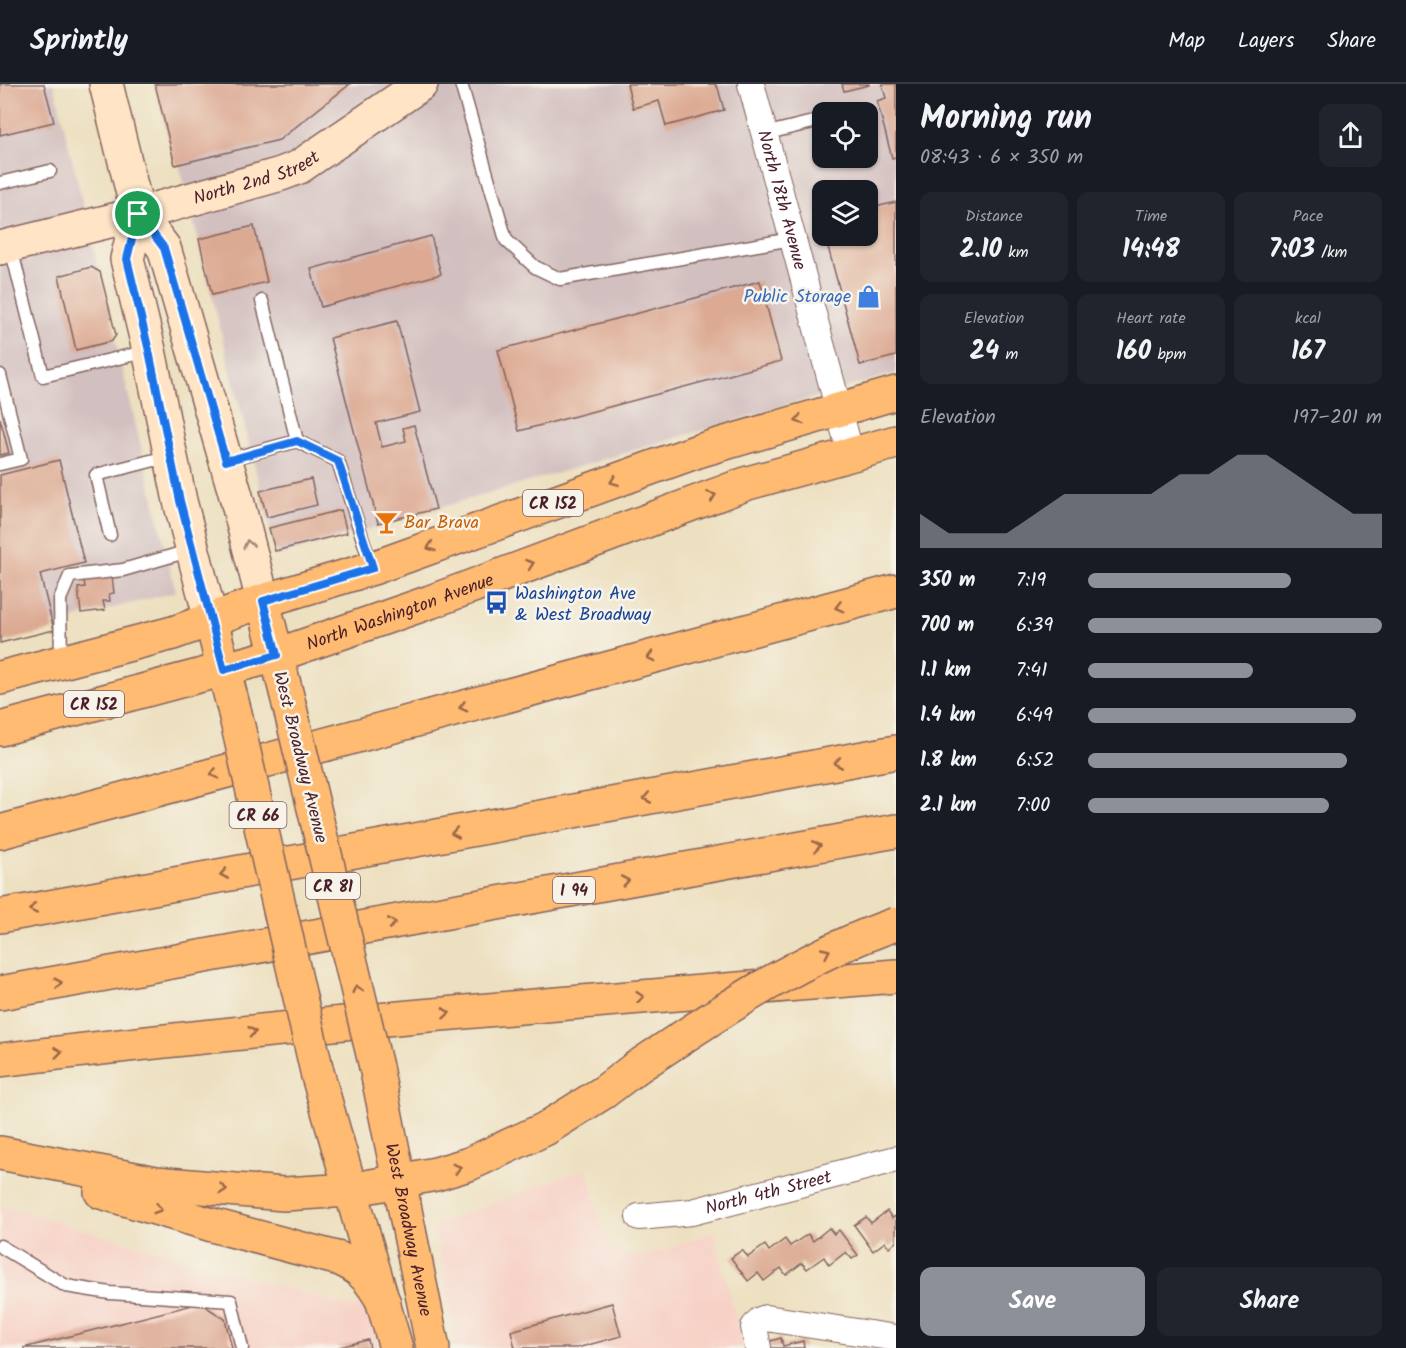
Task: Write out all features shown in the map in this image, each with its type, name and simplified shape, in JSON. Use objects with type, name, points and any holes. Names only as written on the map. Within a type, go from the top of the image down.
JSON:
[{"type":"main road","name":"West Broadway Avenue","points":[[106,84],[138,214],[164,248],[226,461],[270,627],[376,1067],[433,1348]]},
{"type":"main road","name":"North 2nd Street","points":[[5,246],[138,214],[299,167],[421,84]]},
{"type":"main road","name":"West Broadway Avenue","points":[[138,214],[127,259],[171,456],[235,713],[318,1076],[396,1348]]},
{"type":"main road","name":"North Washington Avenue","points":[[0,678],[174,633],[218,645],[270,627],[373,568],[698,451],[896,393]]},
{"type":"main road","name":"North Washington Avenue","points":[[0,729],[270,627],[430,602],[748,483],[896,442]]},
{"type":"main road","points":[[0,832],[896,591]]},
{"type":"main road","points":[[0,916],[896,752]]},
{"type":"main road","name":"I 94","points":[[0,993],[896,831]]},
{"type":"main road","points":[[0,1153],[156,1183],[284,1194],[350,1190],[436,1174],[469,1164],[518,1143],[571,1114],[718,1013],[819,955],[896,924]]},
{"type":"main road","points":[[0,1060],[107,1046],[410,1016],[896,976]]},
{"type":"main road","points":[[0,1167],[113,1195],[212,1225],[340,1259],[355,1265],[365,1273],[384,1303]]},
{"type":"street","name":"North 18th Avenue","points":[[751,84],[851,456]]},
{"type":"street","name":"North 4th Street","points":[[639,1217],[692,1212],[896,1159]]},
{"type":"street","points":[[758,1348],[754,1327],[760,1320],[766,1318],[896,1338]]},
{"type":"lane","points":[[461,84],[506,240],[535,267],[560,279],[792,239]]},
{"type":"lane","points":[[764,134],[812,122]]},
{"type":"lane","points":[[0,183],[50,171]]},
{"type":"lane","points":[[5,246],[43,376],[149,351]]},
{"type":"lane","points":[[262,301],[297,441]]},
{"type":"lane","points":[[0,375],[21,459],[0,464]]},
{"type":"lane","points":[[226,461],[297,441],[338,461],[373,568]]},
{"type":"lane","points":[[110,535],[96,475],[171,456]]},
{"type":"lane","points":[[60,663],[60,599],[70,576],[123,570],[193,550]]},
{"type":"lane","points":[[0,1246],[66,1286],[110,1293],[231,1300],[242,1348]]},
{"type":"shaded area","points":[[0,84],[54,84],[176,592],[0,637]]},
{"type":"shaded area","points":[[159,84],[896,84],[896,373],[277,556]]},
{"type":"shaded area","points":[[587,1168],[601,1224],[609,1244],[620,1253],[639,1257],[665,1250],[713,1231],[744,1348],[457,1348],[434,1225]]},
{"type":"shaded area","points":[[0,1205],[340,1304],[370,1309],[380,1348],[0,1348]]},
{"type":"building","points":[[0,84],[44,84],[54,122],[0,135]]},
{"type":"building","points":[[155,84],[350,84],[279,140],[175,165]]},
{"type":"building","points":[[627,84],[715,84],[724,110],[666,126],[659,101],[633,108]]},
{"type":"building","points":[[842,84],[869,84],[869,85],[844,91]]},
{"type":"building","points":[[882,84],[896,84],[896,157],[892,158],[877,101],[886,98]]},
{"type":"building","name":"Public Storage","points":[[896,202],[896,356],[860,365],[828,246],[878,246],[878,206]]},
{"type":"building","points":[[254,226],[267,282],[212,295],[199,239]]},
{"type":"building","points":[[431,236],[441,274],[321,307],[311,269]]},
{"type":"building","points":[[91,267],[100,272],[116,335],[112,341],[76,350],[59,276]]},
{"type":"building","points":[[760,281],[781,361],[519,431],[498,350]]},
{"type":"building","points":[[397,321],[420,412],[376,423],[382,447],[406,441],[403,428],[414,425],[436,509],[378,523],[330,338]]},
{"type":"building","points":[[0,418],[9,453],[0,455]]},
{"type":"building","points":[[59,460],[84,563],[40,574],[54,630],[0,643],[0,475]]},
{"type":"building","points":[[311,479],[317,505],[267,517],[260,491]]},
{"type":"building","points":[[341,510],[347,533],[275,551],[269,528]]},
{"type":"building","points":[[112,577],[114,593],[109,594],[110,601],[103,601],[105,610],[81,613],[78,588],[85,587],[84,580]]},
{"type":"building","points":[[887,1211],[892,1218],[896,1216],[896,1242],[889,1247],[885,1242],[873,1251],[854,1225],[866,1217],[871,1223]]},
{"type":"building","points":[[829,1228],[834,1234],[839,1230],[858,1255],[852,1259],[846,1252],[829,1265],[824,1257],[807,1269],[802,1263],[786,1275],[781,1268],[764,1281],[758,1273],[748,1281],[731,1258],[742,1250],[748,1257],[765,1245],[769,1251],[785,1239],[790,1246],[808,1234],[813,1241]]},
{"type":"building","points":[[200,1303],[225,1319],[232,1348],[23,1348]]},
{"type":"building","points":[[612,1303],[621,1336],[577,1348],[515,1348],[511,1331]]},
{"type":"building","points":[[781,1338],[783,1346],[803,1341],[804,1348],[768,1348],[767,1342]]},
{"type":"building","points":[[368,1340],[370,1348],[339,1348],[339,1347]]},
{"type":"place","name":"Public Storage","points":[[869,296]]},
{"type":"place","name":"Bar Brava","points":[[386,522]]},
{"type":"place","name":"Washington Ave & West Broadway","points":[[497,603]]},
{"type":"route","points":[[138,214],[164,248],[226,461],[297,441],[338,461],[373,568],[263,601],[277,655],[224,670],[180,501],[149,351],[127,259],[138,214]]}]
